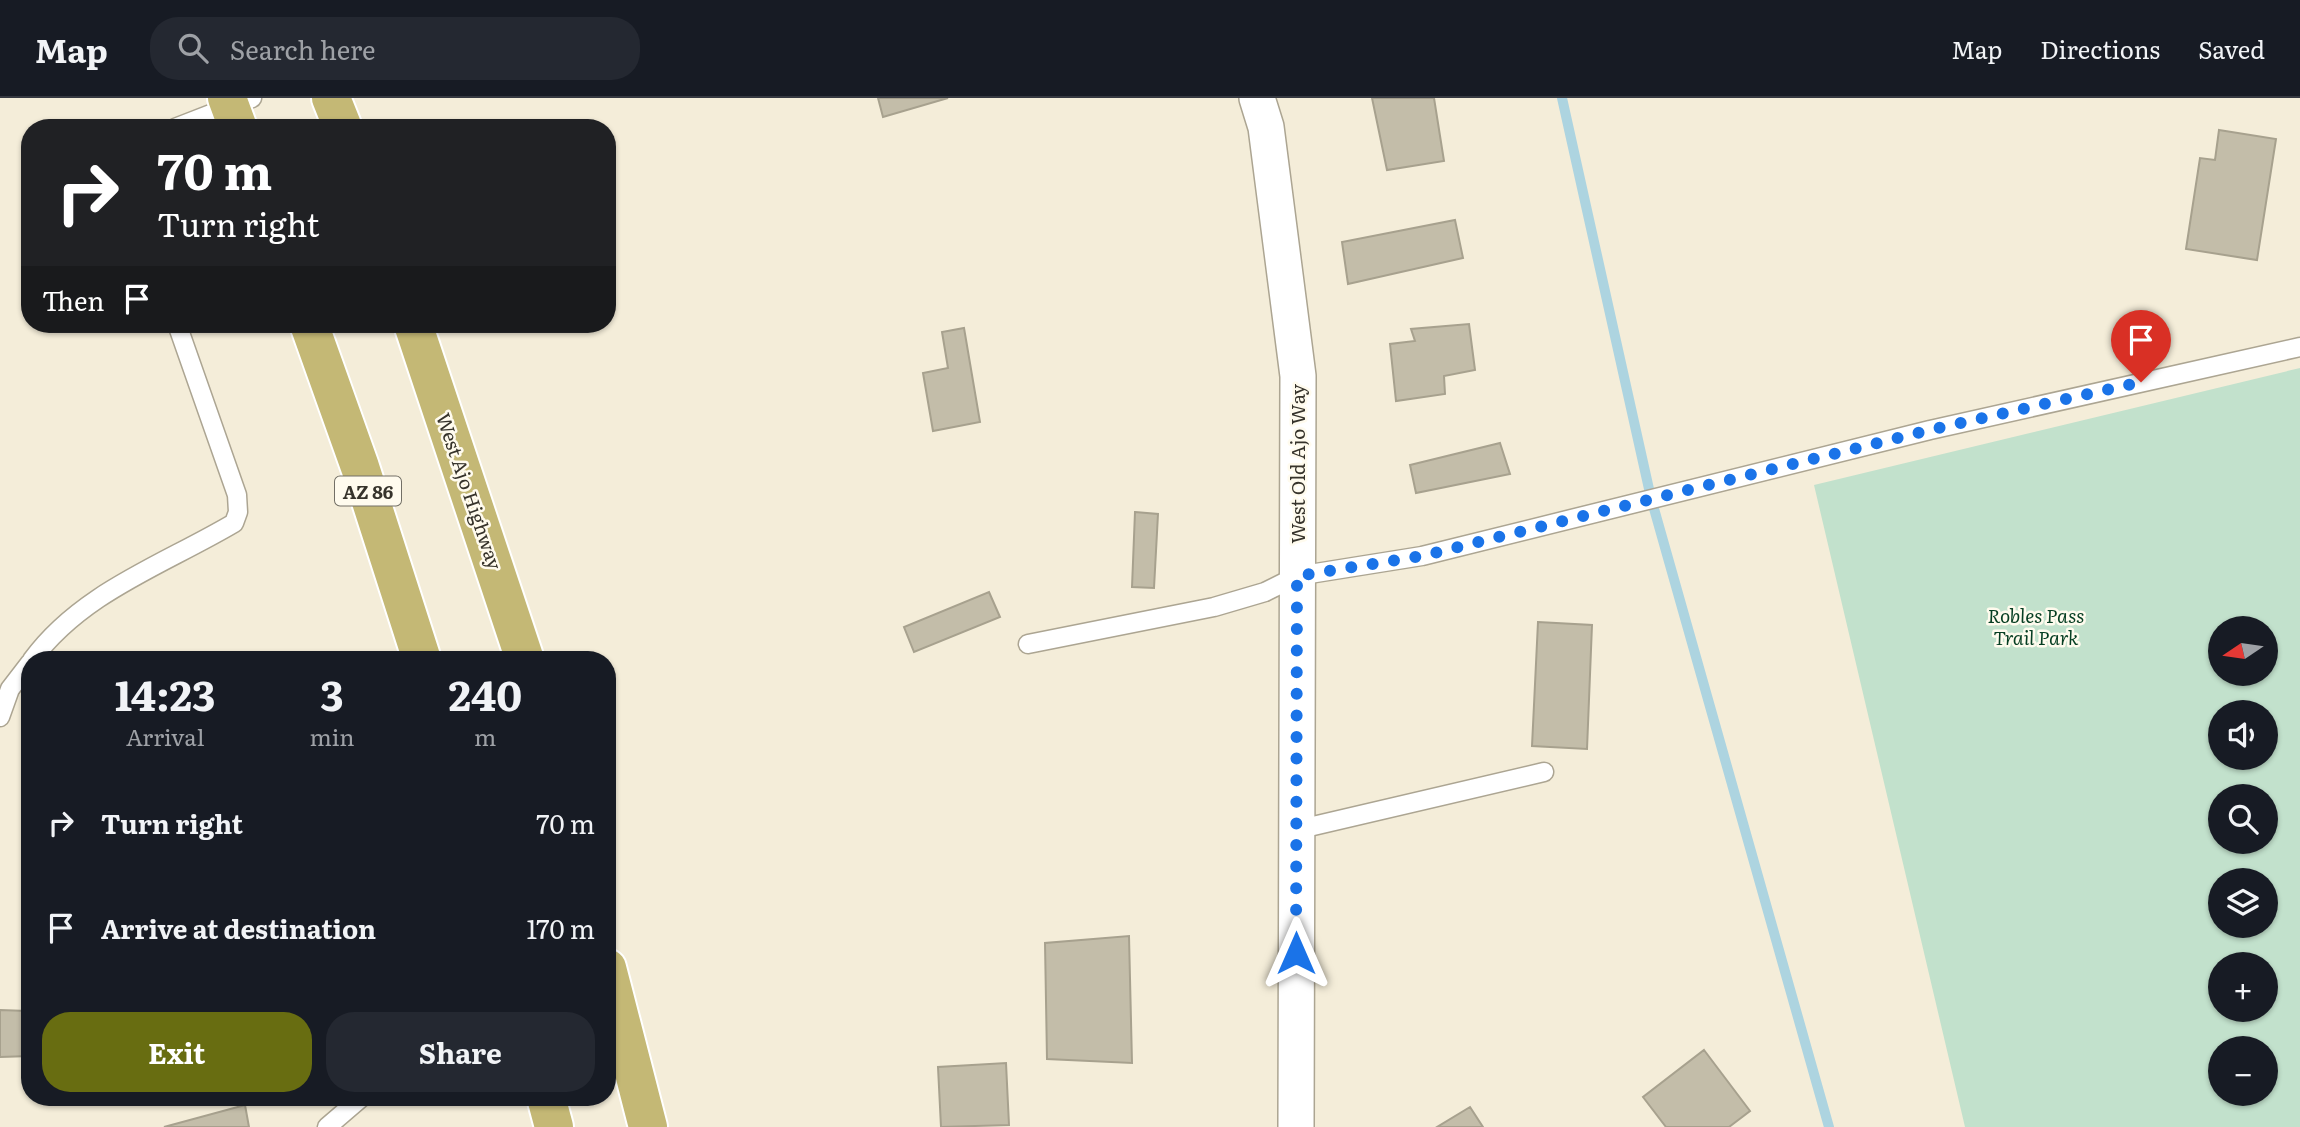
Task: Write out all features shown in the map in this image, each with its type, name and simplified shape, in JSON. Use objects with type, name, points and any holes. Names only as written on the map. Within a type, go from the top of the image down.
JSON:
[{"type":"main road","points":[[331,98],[339,119]]},
{"type":"main road","name":"AZ 86","points":[[312,333],[360,467],[419,651]]},
{"type":"main road","name":"West Ajo Highway","points":[[416,333],[522,651]]},
{"type":"main road","points":[[616,1003],[648,1127]]},
{"type":"main road","points":[[548,1106],[554,1127]]},
{"type":"street","name":"West Old Ajo Way","points":[[1256,98],[1266,127],[1298,376],[1298,1126]]},
{"type":"lane","points":[[203,119],[237,108]]},
{"type":"lane","points":[[38,651],[91,600],[234,523],[238,512],[237,495],[180,333]]},
{"type":"lane","points":[[1028,644],[1214,607],[1265,593],[1297,576],[1422,556],[1930,430],[2300,347]]},
{"type":"lane","points":[[0,717],[10,689],[21,674]]},
{"type":"lane","points":[[1296,830],[1544,772]]},
{"type":"lane","points":[[327,1127],[352,1106]]},
{"type":"green space","name":"Robles Pass Trail Park","points":[[2300,368],[2300,1127],[1965,1127],[1814,485]]},
{"type":"building","points":[[878,98],[948,98],[883,117]]},
{"type":"building","points":[[1372,98],[1434,98],[1444,161],[1387,170]]},
{"type":"building","points":[[2219,130],[2276,139],[2257,260],[2186,249],[2200,158],[2215,160]]},
{"type":"building","points":[[1455,220],[1463,258],[1348,284],[1342,242]]},
{"type":"building","points":[[1469,324],[1475,370],[1444,376],[1445,394],[1396,401],[1390,344],[1415,341],[1411,329]]},
{"type":"building","points":[[964,328],[980,422],[933,431],[923,373],[948,368],[942,332]]},
{"type":"building","points":[[1500,443],[1510,474],[1416,493],[1410,465]]},
{"type":"building","points":[[1135,512],[1158,514],[1154,588],[1132,587]]},
{"type":"building","points":[[989,592],[1000,617],[914,652],[904,627]]},
{"type":"building","points":[[1538,622],[1592,625],[1587,749],[1532,746]]},
{"type":"building","points":[[1129,936],[1132,1063],[1047,1059],[1045,943]]},
{"type":"building","points":[[0,1010],[21,1011],[21,1056],[0,1057]]},
{"type":"building","points":[[1704,1050],[1750,1111],[1729,1127],[1666,1127],[1643,1097]]},
{"type":"building","points":[[1006,1063],[1009,1125],[941,1127],[938,1067]]},
{"type":"building","points":[[245,1106],[249,1127],[164,1127]]},
{"type":"building","points":[[1470,1107],[1483,1127],[1437,1127]]},
{"type":"waterway","points":[[1562,98],[1651,498],[1829,1127]]},
{"type":"route","points":[[1296,953],[1297,576],[1422,556],[1930,430],[2141,382]]}]
